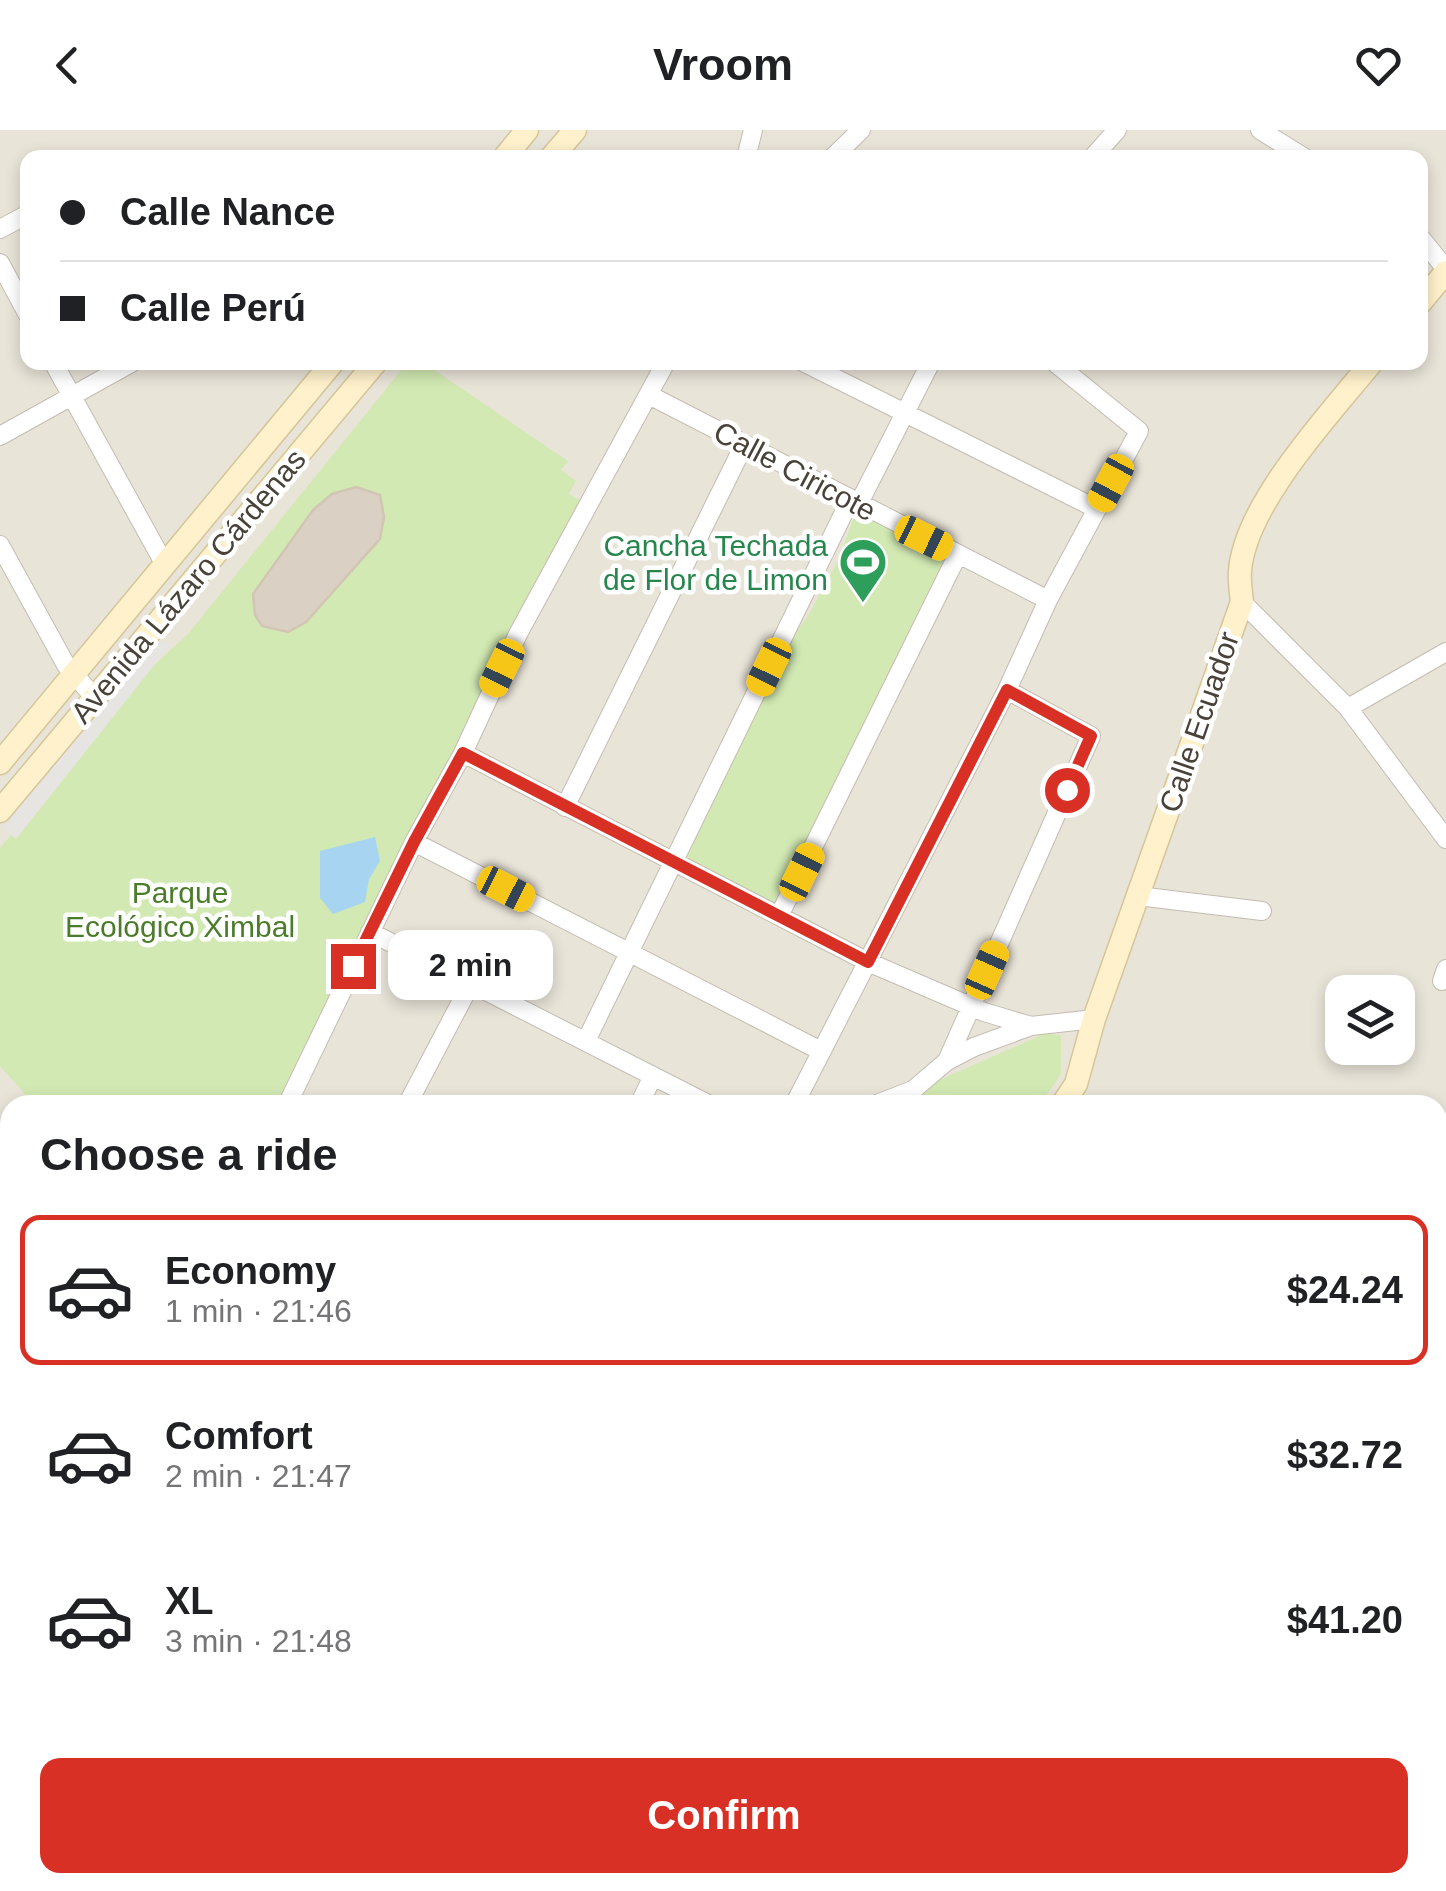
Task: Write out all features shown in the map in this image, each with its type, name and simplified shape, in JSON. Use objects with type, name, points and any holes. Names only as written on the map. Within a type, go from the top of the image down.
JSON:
[{"type":"main road","points":[[511,150],[527,130]]},
{"type":"main road","points":[[558,150],[575,130]]},
{"type":"main road","points":[[1428,294],[1446,270]]},
{"type":"main road","name":"Avenida Lázaro Cárdenas","points":[[0,763],[326,370]]},
{"type":"main road","name":"Avenida Lázaro Cárdenas","points":[[0,810],[369,370]]},
{"type":"main road","name":"Calle Ecuador","points":[[1069,1095],[1076,1084],[1094,1018],[1242,602],[1240,569],[1258,515],[1292,460],[1365,370]]},
{"type":"main road","points":[[186,540],[209,558]]},
{"type":"street","points":[[840,150],[860,130]]},
{"type":"street","points":[[1099,150],[1116,130]]},
{"type":"street","points":[[1260,130],[1292,150]]},
{"type":"street","points":[[1428,247],[1446,270]]},
{"type":"street","points":[[0,263],[20,299]]},
{"type":"street","points":[[57,370],[164,565]]},
{"type":"street","points":[[0,436],[118,370]]},
{"type":"street","points":[[292,1095],[414,842],[463,753],[518,634],[662,370]]},
{"type":"street","points":[[820,370],[1098,508]]},
{"type":"street","points":[[586,1040],[854,502],[927,370]]},
{"type":"street","points":[[799,1095],[1007,690],[1048,600],[1139,432],[1064,370]]},
{"type":"street","name":"Calle Ciricote","points":[[649,394],[1048,600]]},
{"type":"street","points":[[565,807],[744,445]]},
{"type":"street","points":[[0,545],[66,664],[94,697]]},
{"type":"street","points":[[780,916],[958,554]]},
{"type":"street","points":[[1242,602],[1348,708],[1446,839]]},
{"type":"street","points":[[1348,708],[1446,652]]},
{"type":"street","points":[[947,1061],[1091,736],[1007,690]]},
{"type":"street","points":[[463,753],[868,962],[971,1006],[1031,1026]]},
{"type":"street","points":[[414,842],[821,1050]]},
{"type":"street","points":[[1138,896],[1262,911]]},
{"type":"street","points":[[370,932],[691,1095]]},
{"type":"street","points":[[412,1095],[471,983]]},
{"type":"street","points":[[900,1095],[913,1090],[947,1061],[1031,1026],[1094,1018]]},
{"type":"street","points":[[644,1095],[654,1076]]},
{"type":"shaded area","points":[[0,130],[1446,130],[1446,1095],[0,1095]]},
{"type":"shaded area","points":[[157,640],[171,644],[16,839],[3,827]]},
{"type":"green space","name":"Parque Ecológico Ximbal","points":[[401,370],[434,370],[568,461],[561,470],[576,481],[569,494],[589,505],[284,1095],[24,1095],[0,1066],[0,848],[150,669],[188,634]]},
{"type":"green space","points":[[857,508],[954,555],[779,914],[679,862],[768,673],[809,614],[838,561]]},
{"type":"green space","points":[[1046,1033],[1061,1036],[1061,1074],[1047,1095],[906,1095]]},
{"type":"water","points":[[375,837],[380,861],[369,879],[365,902],[333,914],[320,898],[320,851]]},
{"type":"building","points":[[356,487],[380,495],[384,517],[380,539],[306,622],[288,632],[262,626],[255,615],[253,594],[313,510],[332,494]]},
{"type":"place","name":"Cancha Techada de Flor de Limon","points":[[863,604]]},
{"type":"route","points":[[353,966],[463,753],[868,962],[1007,690],[1091,736],[1067,790]]}]
